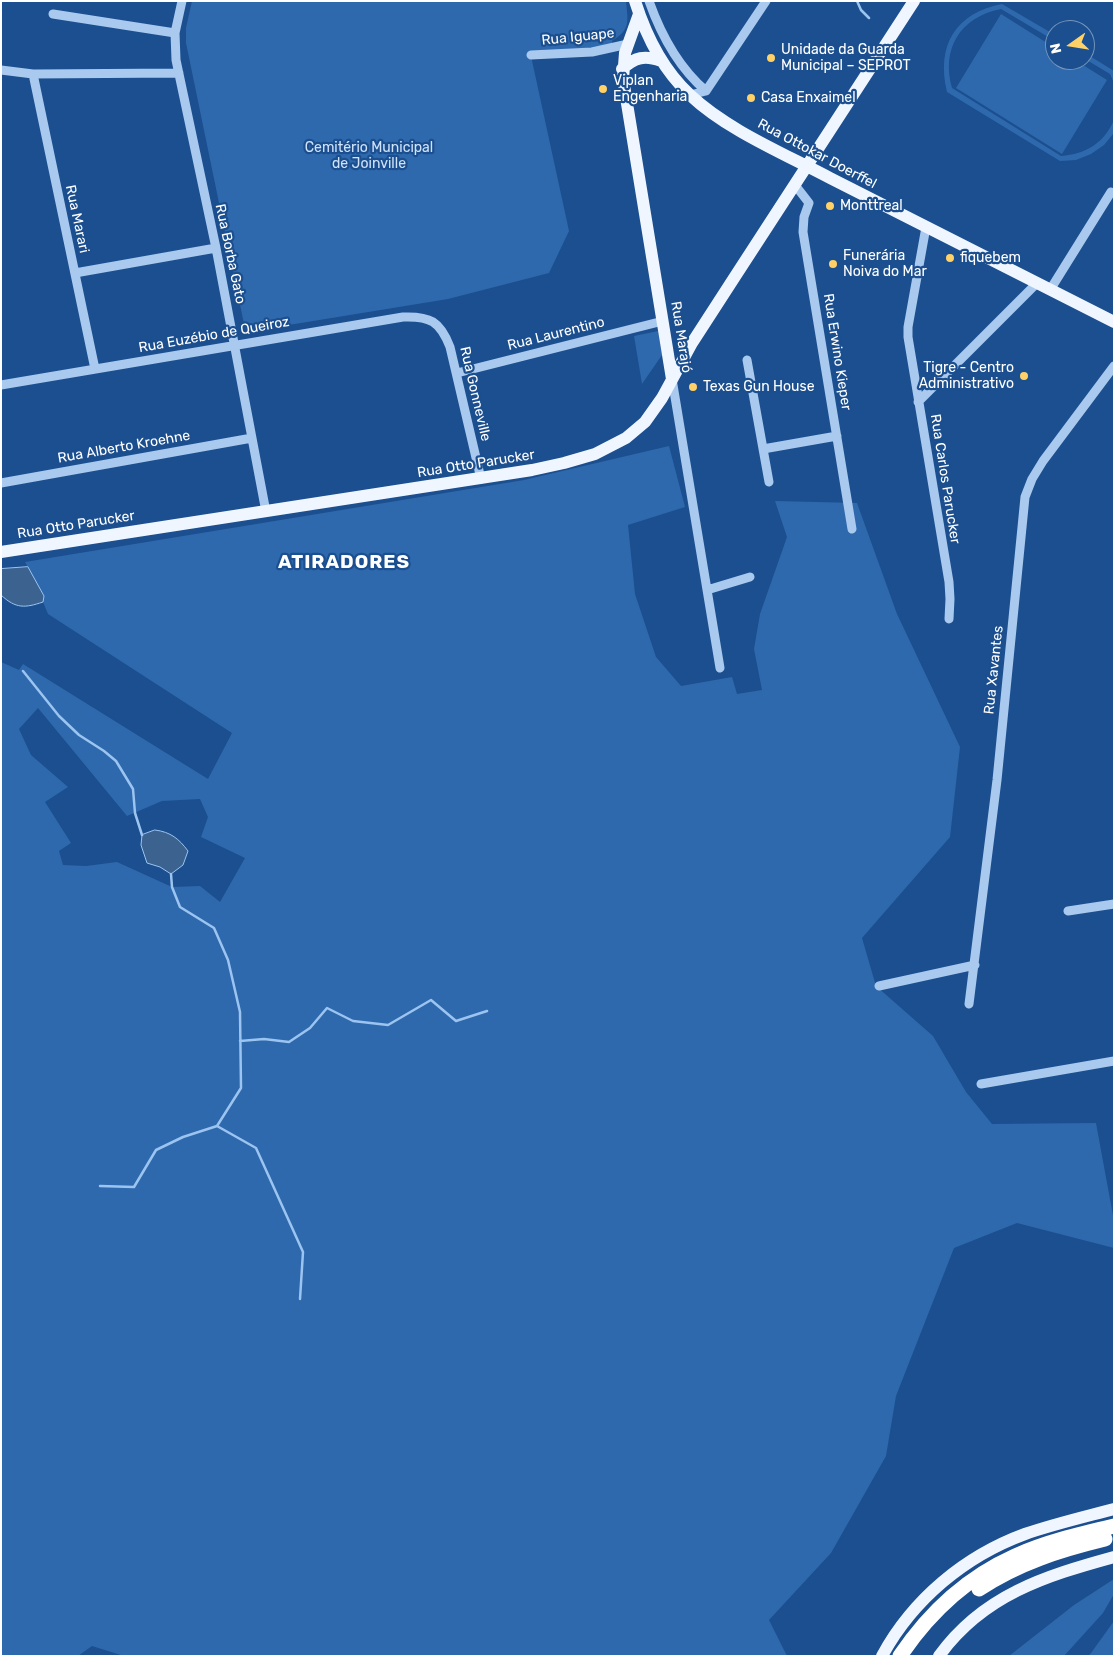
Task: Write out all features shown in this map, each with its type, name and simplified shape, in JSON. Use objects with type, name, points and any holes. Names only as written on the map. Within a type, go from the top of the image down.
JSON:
[{"type":"highway","points":[[900,1656],[921,1628],[941,1606],[995,1566],[1039,1546],[1114,1526]]},
{"type":"highway","points":[[913,1656],[945,1616],[959,1603],[994,1579],[1011,1569],[1044,1556],[1114,1536]]},
{"type":"main road","name":"Rua Ottokar Doerffel","points":[[634,1],[661,61],[674,79],[690,95],[721,119],[830,178],[1114,322]]},
{"type":"main road","name":"Rua Otto Parucker","points":[[1,552],[481,478],[564,463],[595,454],[616,444],[635,432],[654,410],[692,343],[914,1]]},
{"type":"main road","name":"Rua Marajó","points":[[639,14],[628,44],[622,69],[672,380]]},
{"type":"main road","points":[[622,69],[630,62],[641,57],[661,61]]},
{"type":"main road","points":[[795,185],[809,180],[830,178]]},
{"type":"main road","points":[[666,340],[679,349],[687,347],[692,343]]},
{"type":"main road","points":[[882,1656],[912,1611],[937,1586],[963,1565],[990,1549],[1024,1535],[1053,1525],[1114,1509]]},
{"type":"main road","points":[[939,1656],[953,1638],[980,1613],[1016,1590],[1048,1576],[1114,1557]]},
{"type":"street","name":"Rua Borba Gato","points":[[182,1],[175,33],[179,73],[216,248],[266,512]]},
{"type":"street","points":[[649,1],[664,38],[674,55],[694,81],[706,91]]},
{"type":"street","points":[[690,95],[706,91],[766,1]]},
{"type":"street","points":[[53,14],[175,33]]},
{"type":"street","name":"Rua Iguape","points":[[531,55],[592,52],[628,44]]},
{"type":"street","points":[[1,70],[33,74],[179,73]]},
{"type":"street","name":"Rua Marari","points":[[33,74],[95,369]]},
{"type":"street","name":"Rua Erwino Kieper","points":[[795,185],[809,203],[804,217],[804,232],[852,529]]},
{"type":"street","points":[[1050,290],[1110,192]]},
{"type":"street","name":"Rua Carlos Parucker","points":[[926,226],[908,326],[909,347],[948,582],[950,599],[949,619]]},
{"type":"street","points":[[75,273],[216,248]]},
{"type":"street","points":[[918,402],[1037,283]]},
{"type":"street","name":"Rua Euzébio de Queiroz","points":[[1,385],[403,317],[422,317],[432,320]]},
{"type":"street","name":"Rua Gonneville","points":[[432,320],[446,335],[457,373],[481,478]]},
{"type":"street","name":"Rua Laurentino","points":[[457,373],[663,321]]},
{"type":"street","points":[[747,360],[769,482]]},
{"type":"street","name":"Rua Xavantes","points":[[969,1004],[997,780],[1025,497],[1032,479],[1043,461],[1114,366]]},
{"type":"street","name":"Rua Marajó","points":[[672,380],[720,668]]},
{"type":"street","points":[[763,449],[837,436]]},
{"type":"street","name":"Rua Alberto Kroehne","points":[[1,483],[252,438]]},
{"type":"street","points":[[707,590],[750,577]]},
{"type":"street","points":[[1068,912],[1114,904]]},
{"type":"street","points":[[879,986],[975,965]]},
{"type":"street","points":[[981,1084],[1114,1060]]},
{"type":"green space","name":"Cemitério Municipal de Joinville","points":[[192,1],[626,1],[627,24],[622,33],[612,41],[612,48],[531,56],[569,231],[549,273],[448,299],[252,331],[246,330],[186,43],[186,28]]},
{"type":"green space","points":[[1002,4],[1045,29],[1045,35],[1001,9],[974,19],[957,37],[952,48],[949,60],[949,74],[952,88],[1061,156],[1078,153],[1093,146],[1105,135],[1114,120],[1114,133],[1104,145],[1091,154],[1076,160],[1060,161],[947,92],[944,60],[947,46],[961,24],[972,15],[986,8]]},
{"type":"green space","points":[[1001,14],[1045,42],[1045,70],[1091,70],[1107,80],[1062,154],[956,88]]},
{"type":"green space","points":[[1095,59],[1114,71],[1114,83],[1110,74],[1095,65]]},
{"type":"green space","points":[[658,331],[662,355],[642,384],[634,336]]},
{"type":"green space","points":[[669,446],[685,507],[628,525],[635,594],[656,657],[681,686],[732,677],[737,694],[762,690],[754,649],[760,614],[787,537],[775,501],[857,503],[897,614],[960,747],[950,837],[862,938],[876,986],[933,1036],[966,1092],[992,1124],[1096,1123],[1114,1221],[1114,1248],[1017,1223],[954,1248],[896,1396],[886,1456],[831,1553],[769,1620],[787,1656],[124,1656],[92,1646],[78,1656],[1,1656],[1,662],[19,670],[23,664],[208,779],[232,733],[48,614],[43,602],[44,596],[25,562],[524,480]],"holes":[[[38,708],[127,816],[162,801],[200,799],[208,817],[201,837],[245,858],[220,902],[200,886],[172,887],[117,862],[86,866],[63,865],[59,851],[71,843],[45,802],[68,787],[31,755],[19,729]]]},
{"type":"green space","points":[[1114,1579],[1114,1594],[1103,1613],[1064,1656],[1009,1656],[1074,1605]]},
{"type":"green space","points":[[1114,1621],[1114,1656],[1088,1656],[1091,1653]]},
{"type":"shaded area","points":[[28,567],[44,596],[43,602],[26,606],[16,605],[1,595],[1,569]]},
{"type":"shaded area","points":[[155,830],[166,832],[174,837],[188,851],[183,865],[171,874],[160,867],[147,863],[141,845],[142,835]]},
{"type":"waterway","points":[[857,1],[861,10],[869,18]]},
{"type":"waterway","points":[[23,671],[59,716],[79,735],[116,761],[133,789],[135,813],[142,835]]},
{"type":"waterway","points":[[100,1186],[134,1187],[156,1150],[183,1137],[217,1126],[241,1088],[240,1012],[228,960],[214,928],[180,907],[172,887],[171,874]]},
{"type":"waterway","points":[[240,1041],[264,1039],[289,1042],[310,1028],[327,1008],[353,1021],[388,1025],[431,1000],[456,1021],[487,1011]]},
{"type":"waterway","points":[[217,1126],[256,1148],[303,1252],[300,1299]]},
{"type":"place","name":"Unidade da Guarda Municipal – SEPROT","points":[[771,58]]},
{"type":"place","name":"Viplan Engenharia","points":[[603,89]]},
{"type":"place","name":"Casa Enxaimel","points":[[751,98]]},
{"type":"place","name":"Monttreal","points":[[830,206]]},
{"type":"place","name":"fiquebem","points":[[950,258]]},
{"type":"place","name":"Funerária Noiva do Mar","points":[[833,264]]},
{"type":"place","name":"Tigre - Centro Administrativo","points":[[1024,376]]},
{"type":"place","name":"Texas Gun House","points":[[693,387]]},
{"type":"district","name":"ATIRADORES","points":[[344,563]]}]
